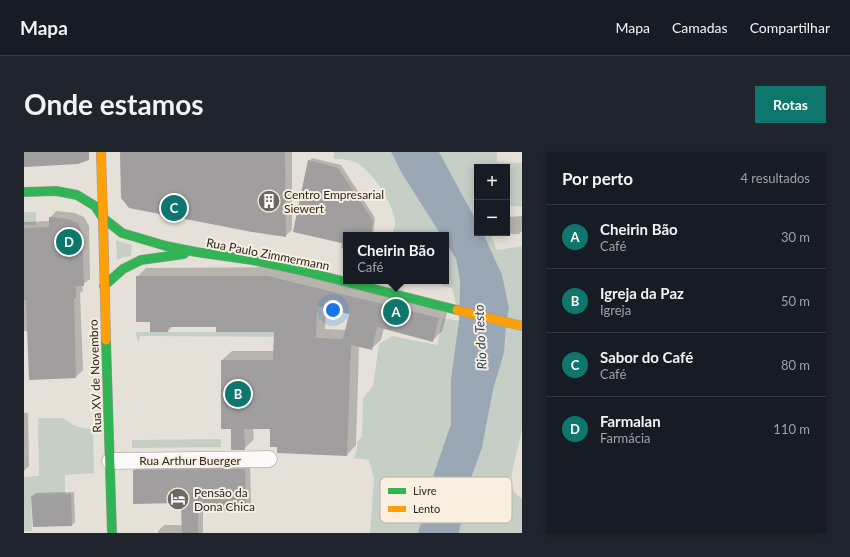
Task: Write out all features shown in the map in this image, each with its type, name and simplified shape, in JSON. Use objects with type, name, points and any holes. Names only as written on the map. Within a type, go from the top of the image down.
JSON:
[{"type":"main road","name":"Rua XV de Novembro","points":[[100,152],[112,533]]},
{"type":"main road","name":"Rua Paulo Zimmermann","points":[[24,192],[56,191],[78,195],[95,206],[103,218],[122,233],[166,246],[295,269],[343,281]]},
{"type":"main road","name":"Rua Paulo Zimmermann","points":[[104,286],[123,269],[141,260],[196,252]]},
{"type":"main road","name":"Rua Paulo Zimmermann","points":[[355,284],[522,326]]},
{"type":"street","name":"Rua Arthur Buerger","points":[[110,461],[269,460]]},
{"type":"shaded area","points":[[334,152],[391,152],[402,174],[439,232],[393,232],[395,224],[391,207],[375,180],[362,166],[355,162],[350,160],[334,159]]},
{"type":"shaded area","points":[[439,152],[497,152],[497,162],[522,163],[522,207],[510,205],[510,164],[474,164],[474,216]]},
{"type":"shaded area","points":[[24,212],[36,212],[36,225],[24,225]]},
{"type":"shaded area","points":[[484,236],[491,236],[497,250],[522,246],[522,427],[512,477],[471,477],[482,448],[493,390],[504,353],[502,275]]},
{"type":"shaded area","points":[[116,240],[132,245],[131,256],[117,260]]},
{"type":"shaded area","points":[[449,248],[456,259],[460,280],[459,315],[452,288],[444,286],[442,284],[449,284]]},
{"type":"shaded area","points":[[443,318],[460,321],[451,379],[451,424],[433,477],[380,477],[380,523],[421,523],[418,533],[370,533],[374,479],[369,460],[354,458],[357,449],[357,442],[362,436],[363,398],[373,386],[379,344],[392,336],[437,345]]},
{"type":"shaded area","points":[[136,332],[301,332],[301,337],[140,336],[139,342]]},
{"type":"shaded area","points":[[38,418],[63,418],[77,426],[93,429],[94,473],[65,475],[65,494],[31,496],[32,531],[24,531],[24,477],[39,476]]},
{"type":"shaded area","points":[[221,439],[221,447],[132,448],[132,440]]},
{"type":"shaded area","points":[[512,484],[515,493],[522,499],[522,533],[459,533],[461,523],[512,523]]},
{"type":"water","name":"Rio do Testo","points":[[391,152],[439,152],[474,216],[474,236],[484,236],[502,275],[509,308],[506,323],[504,353],[493,390],[482,448],[471,477],[433,477],[451,424],[451,379],[459,321],[460,280],[456,259],[449,248],[449,232],[439,232],[402,174]]},
{"type":"water","points":[[421,523],[461,523],[459,533],[418,533]]},
{"type":"building","points":[[24,152],[89,152],[89,160],[78,164],[24,167]]},
{"type":"building","points":[[120,152],[285,152],[286,237],[252,232],[129,208],[121,198]]},
{"type":"building","points":[[308,160],[338,168],[373,221],[371,232],[343,232],[343,243],[293,232]]},
{"type":"building","points":[[49,217],[68,219],[78,223],[82,233],[84,286],[76,286],[76,298],[74,298],[76,378],[29,380],[26,300],[24,300],[24,228],[49,227]]},
{"type":"building","points":[[136,276],[268,276],[439,318],[433,342],[377,327],[372,350],[351,345],[347,456],[277,453],[277,447],[270,447],[270,429],[244,429],[245,450],[231,450],[231,429],[221,429],[221,360],[273,360],[274,332],[216,332],[216,327],[169,327],[168,332],[150,332],[150,322],[136,322]],"holes":[[[317,306],[349,314],[343,339],[316,338]]]},
{"type":"building","points":[[245,469],[246,510],[198,511],[198,533],[182,533],[181,503],[133,504],[133,470]]},
{"type":"building","points":[[71,494],[72,526],[33,527],[31,496]]},
{"type":"traffic: fast","points":[[24,192],[56,191],[77,195],[95,206],[103,218],[122,233],[166,246],[252,260],[343,281]]},
{"type":"traffic: fast","points":[[104,286],[123,269],[141,260],[184,254]]},
{"type":"traffic: fast","points":[[354,284],[457,310]]},
{"type":"traffic: fast","points":[[106,340],[112,533]]},
{"type":"traffic: slow","points":[[101,152],[103,218]]},
{"type":"traffic: slow","points":[[103,218],[106,340]]},
{"type":"traffic: slow","points":[[457,310],[522,326]]},
{"type":"place","name":"Centro Empresarial Siewert","points":[[269,201]]},
{"type":"place","name":"Sabor do Café","points":[[174,208]]},
{"type":"place","name":"Farmalan","points":[[69,242]]},
{"type":"place","name":"Cheirin Bão","points":[[396,312]]},
{"type":"place","name":"Igreja da Paz","points":[[238,394]]},
{"type":"place","name":"Pensão da Dona Chica","points":[[178,499]]}]
